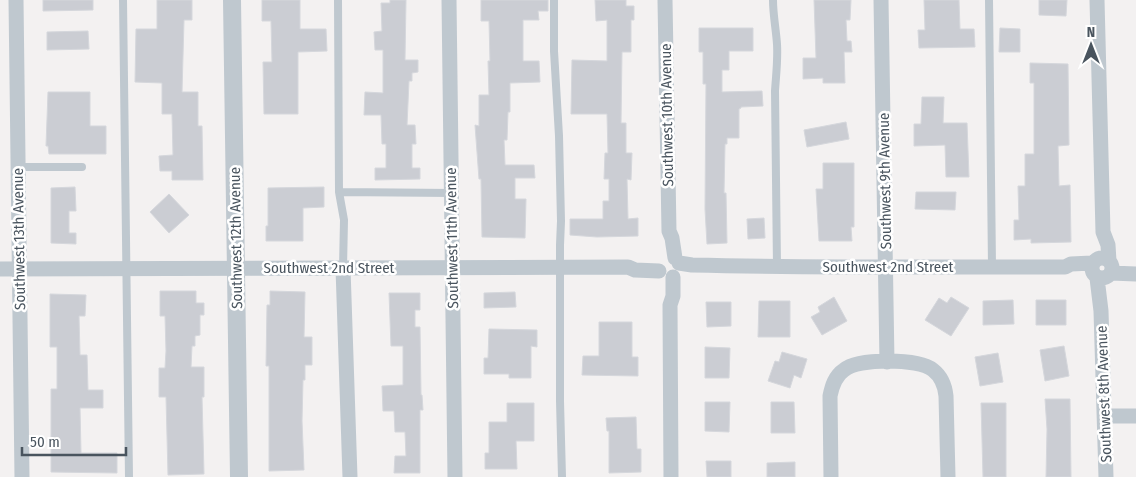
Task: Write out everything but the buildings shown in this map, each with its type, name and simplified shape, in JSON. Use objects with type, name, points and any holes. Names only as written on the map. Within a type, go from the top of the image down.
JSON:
[{"type":"street","name":"Southwest 13th Avenue","points":[[16,0],[22,477]]},
{"type":"street","name":"Southwest 12th Avenue","points":[[232,0],[239,477]]},
{"type":"street","name":"Southwest 11th Avenue","points":[[449,0],[455,477]]},
{"type":"street","name":"Southwest 10th Avenue","points":[[665,0],[669,231],[667,299],[670,305],[671,477]]},
{"type":"street","name":"Southwest 9th Avenue","points":[[881,0],[888,362]]},
{"type":"street","name":"Southwest 8th Avenue","points":[[1097,0],[1103,232],[1108,246],[1102,268],[1109,288],[1101,311],[1106,477]]},
{"type":"street","name":"Southwest 2nd Street","points":[[0,269],[628,267],[635,270],[669,267],[698,271],[711,265],[777,267],[1065,267],[1070,270],[1136,266]]},
{"type":"street","points":[[343,268],[350,477]]},
{"type":"street","name":"Southwest 2nd Street","points":[[1102,268],[1136,274]]},
{"type":"street","points":[[831,477],[830,396],[832,386],[837,376],[844,369],[854,364],[888,362],[923,364],[932,369],[945,386],[948,477]]},
{"type":"street","points":[[1105,416],[1136,416]]},
{"type":"lane","points":[[123,0],[129,477]]},
{"type":"lane","points":[[338,0],[339,192],[344,220],[343,268]]},
{"type":"lane","points":[[554,0],[554,51],[561,221],[560,401],[562,477]]},
{"type":"lane","points":[[773,0],[773,17],[777,43],[775,91],[777,267]]},
{"type":"lane","points":[[989,0],[992,267]]},
{"type":"lane","points":[[18,167],[82,167]]},
{"type":"lane","points":[[339,192],[452,193]]}]
